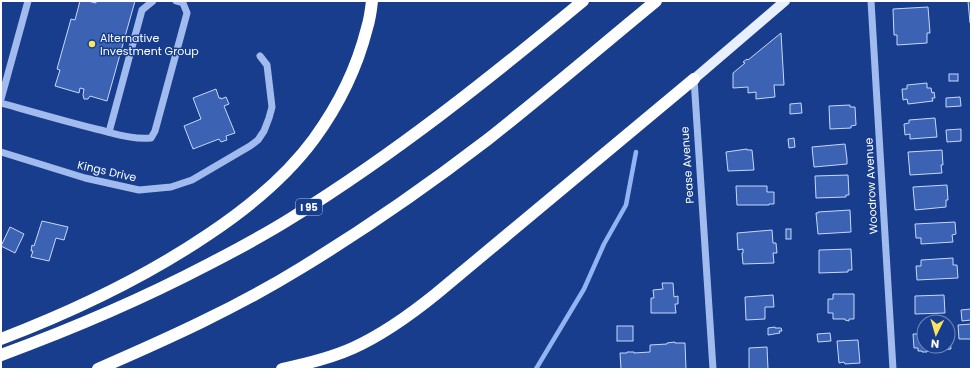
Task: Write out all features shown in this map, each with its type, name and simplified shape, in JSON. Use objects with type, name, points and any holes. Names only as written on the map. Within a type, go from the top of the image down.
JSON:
[{"type":"highway","points":[[1,339],[74,309],[161,265],[240,213],[272,185],[314,139],[340,98],[360,54],[368,27],[372,1]]},
{"type":"highway","name":"I 95","points":[[1,355],[81,324],[140,298],[242,247],[293,217],[343,185],[438,117],[495,73],[583,1]]},
{"type":"highway","points":[[98,369],[200,323],[250,297],[348,239],[395,207],[486,140],[656,1]]},
{"type":"highway","points":[[282,369],[322,359],[352,348],[401,321],[448,284],[694,79]]},
{"type":"main road","points":[[694,79],[785,1]]},
{"type":"street","points":[[1,99],[28,1]]},
{"type":"street","points":[[109,132],[142,10],[153,1]]},
{"type":"street","points":[[1,103],[109,132],[142,139],[150,138],[155,131],[187,13],[183,3],[176,1]]},
{"type":"street","name":"Woodrow Avenue","points":[[871,1],[893,369]]},
{"type":"street","name":"Kings Drive","points":[[1,152],[84,178],[139,190],[171,187],[192,180],[250,146],[258,140],[264,131],[270,118],[272,107],[267,65],[260,56]]},
{"type":"street","name":"Pease Avenue","points":[[694,79],[713,369]]},
{"type":"building","points":[[80,1],[96,3],[96,1],[135,1],[107,101],[90,96],[88,99],[84,99],[84,89],[80,88],[79,93],[55,86],[60,70],[57,69],[71,19],[75,20]]},
{"type":"building","points":[[968,1],[971,1],[971,23],[970,23]]},
{"type":"building","points":[[928,7],[930,33],[927,33],[927,43],[897,45],[897,35],[894,35],[893,9]]},
{"type":"building","points":[[781,33],[784,85],[774,85],[775,97],[756,99],[756,92],[748,93],[748,87],[733,88],[733,73],[745,63],[743,62],[747,59],[748,60]]},
{"type":"building","points":[[949,74],[958,74],[958,81],[949,81]]},
{"type":"building","points":[[927,83],[927,88],[931,88],[932,93],[934,92],[935,98],[932,98],[933,101],[908,104],[907,99],[903,100],[902,89],[907,89],[907,85]]},
{"type":"building","points":[[216,89],[219,98],[221,99],[226,97],[229,104],[224,106],[235,133],[226,136],[227,140],[221,142],[219,139],[193,149],[184,126],[201,119],[193,98]]},
{"type":"building","points":[[960,97],[961,106],[946,107],[946,98]]},
{"type":"building","points":[[801,103],[802,113],[790,114],[790,104]]},
{"type":"building","points":[[850,105],[850,107],[855,107],[856,125],[851,126],[851,128],[830,129],[829,106]]},
{"type":"building","points":[[935,118],[937,137],[910,139],[910,134],[905,135],[904,124],[909,123],[909,120]]},
{"type":"building","points":[[961,129],[961,141],[947,142],[946,130]]},
{"type":"building","points":[[794,138],[795,147],[789,148],[788,139]]},
{"type":"building","points":[[845,144],[847,164],[814,167],[812,147]]},
{"type":"building","points":[[747,149],[752,150],[754,170],[728,171],[726,152]]},
{"type":"building","points":[[942,150],[942,173],[910,175],[908,152]]},
{"type":"building","points":[[848,175],[849,195],[846,195],[846,197],[816,198],[815,176]]},
{"type":"building","points":[[947,185],[948,200],[946,200],[946,207],[915,210],[913,187]]},
{"type":"building","points":[[736,186],[767,186],[767,192],[774,192],[774,204],[737,205]]},
{"type":"building","points":[[850,210],[851,232],[818,234],[816,213]]},
{"type":"building","points":[[42,221],[68,227],[64,240],[56,238],[49,261],[31,257],[33,251],[31,251],[32,245],[34,246]]},
{"type":"building","points":[[955,222],[956,234],[952,235],[953,242],[921,244],[921,238],[916,238],[915,224]]},
{"type":"building","points":[[10,227],[24,234],[15,253],[1,246]]},
{"type":"building","points":[[786,229],[791,229],[791,239],[786,239]]},
{"type":"building","points":[[772,230],[773,243],[776,243],[777,253],[773,253],[774,263],[743,264],[743,249],[738,250],[737,233]]},
{"type":"building","points":[[851,249],[852,270],[848,270],[848,272],[819,273],[819,250]]},
{"type":"building","points":[[953,258],[953,265],[957,265],[958,278],[917,280],[916,266],[921,266],[921,260]]},
{"type":"building","points":[[662,283],[673,283],[674,297],[678,296],[678,304],[675,304],[676,313],[651,313],[651,298],[654,298],[653,290],[663,289]]},
{"type":"building","points":[[833,294],[854,294],[854,319],[849,319],[849,321],[845,319],[833,319],[833,313],[828,313],[828,299],[833,299]]},
{"type":"building","points":[[773,295],[774,307],[765,307],[765,319],[746,320],[745,297]]},
{"type":"building","points":[[944,295],[945,313],[915,314],[915,296]]},
{"type":"building","points":[[971,309],[971,320],[962,321],[961,310]]},
{"type":"building","points":[[971,324],[971,339],[959,339],[958,325]]},
{"type":"building","points":[[617,326],[633,326],[633,341],[617,341]]},
{"type":"building","points":[[768,328],[781,328],[782,331],[779,331],[780,333],[768,335]]},
{"type":"building","points":[[830,333],[831,341],[818,342],[817,334]]},
{"type":"building","points":[[913,334],[916,334],[916,348],[914,348]]},
{"type":"building","points":[[858,340],[860,363],[839,363],[837,341]]},
{"type":"building","points":[[675,342],[685,343],[686,369],[621,369],[620,353],[650,352],[650,345]]},
{"type":"building","points":[[767,347],[768,369],[749,369],[749,348]]},
{"type":"waterway","points":[[536,369],[584,289],[604,244],[626,205],[636,152]]},
{"type":"place","name":"Alternative Investment Group","points":[[92,44]]}]
